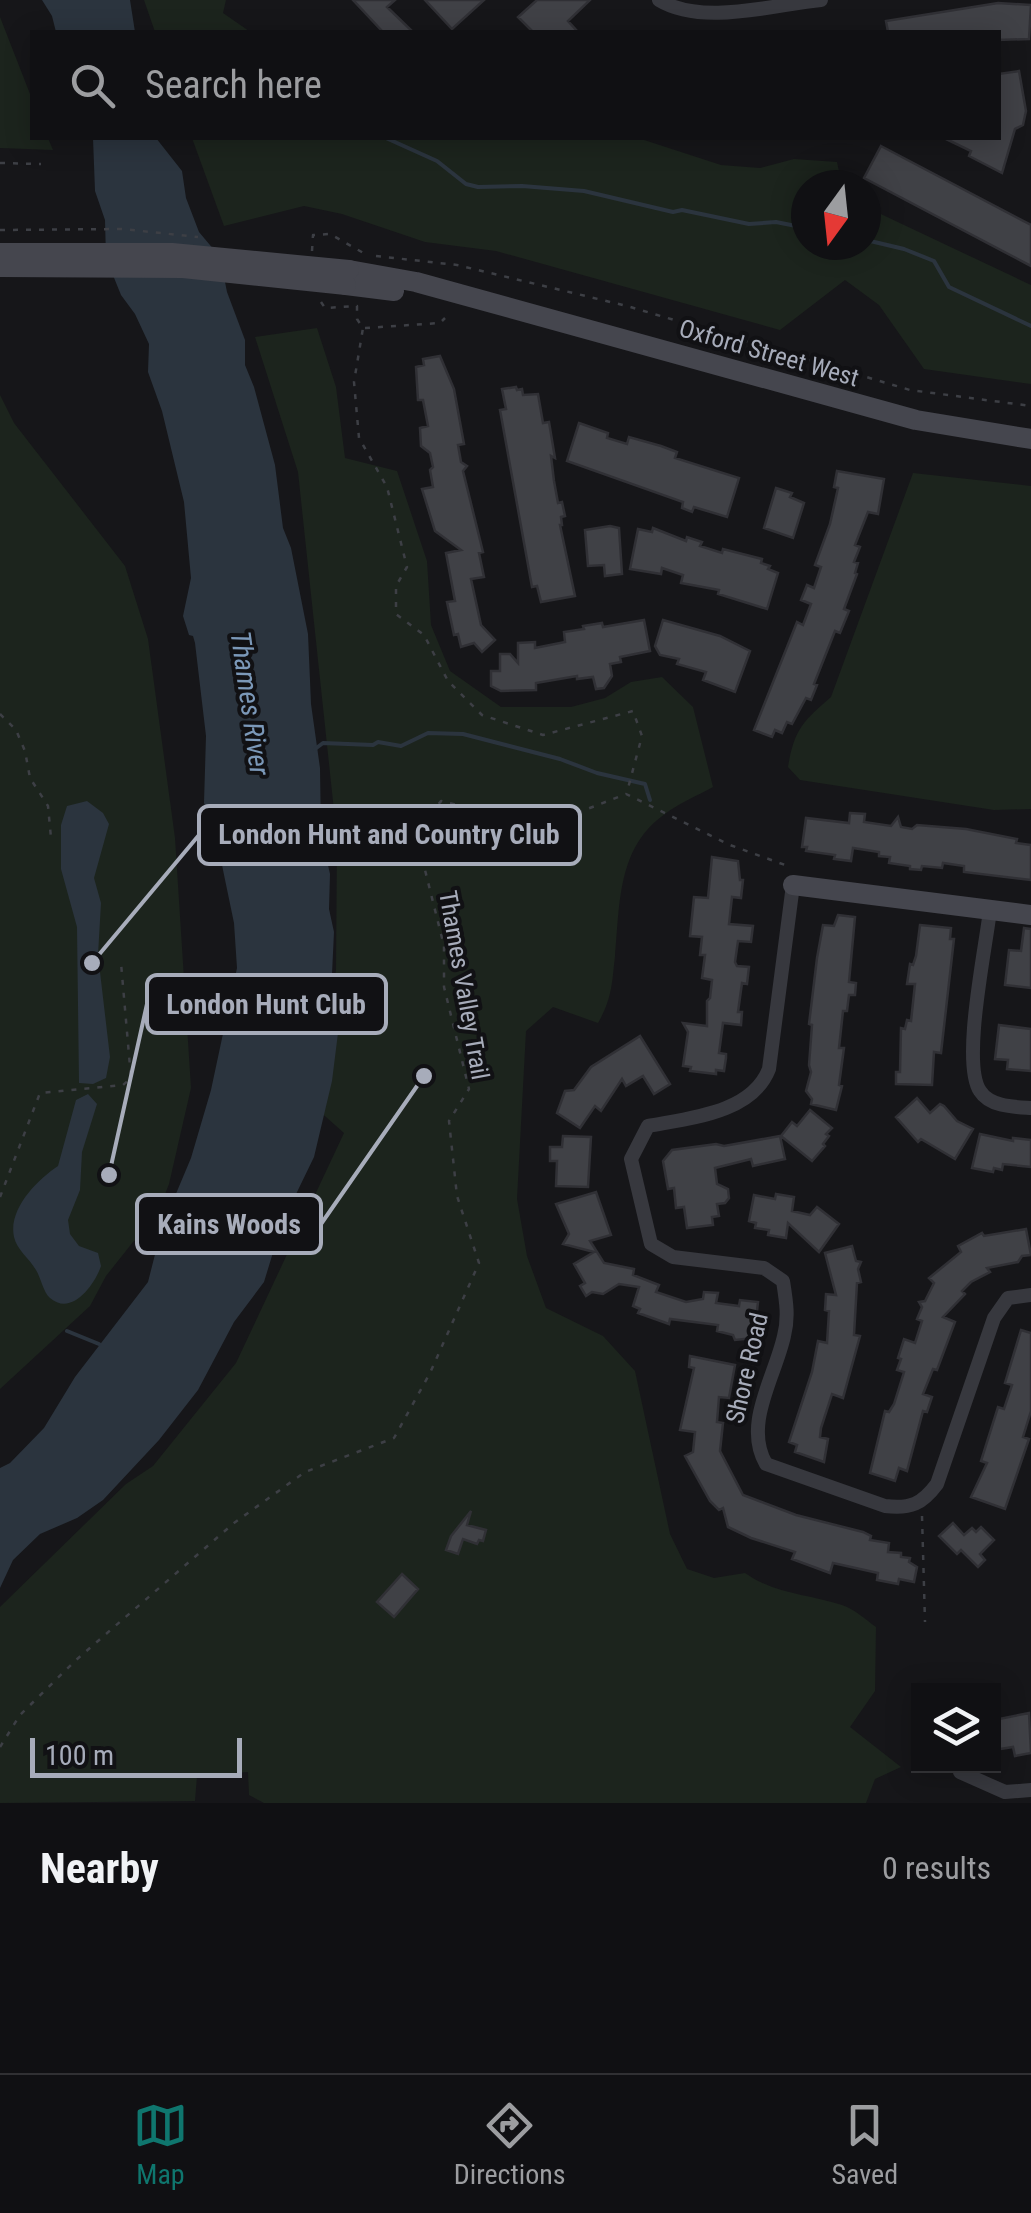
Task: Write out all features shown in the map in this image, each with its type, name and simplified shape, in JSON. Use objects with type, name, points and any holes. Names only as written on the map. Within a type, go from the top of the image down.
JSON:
[{"type":"main road","name":"Oxford Street West","points":[[0,253],[172,253],[495,304],[916,420],[1031,439]]},
{"type":"main road","name":"Oxford Street West","points":[[0,267],[183,268],[348,278]]},
{"type":"main road","name":"Shore Road","points":[[793,885],[1031,915]]},
{"type":"street","points":[[659,0],[671,8],[700,15],[821,0]]},
{"type":"street","name":"Shore Road","points":[[793,885],[769,1069],[762,1088],[739,1104],[648,1126],[631,1159],[651,1244],[673,1257],[764,1268],[783,1281],[785,1333],[756,1431],[758,1450],[766,1464],[885,1506],[904,1508],[923,1502],[938,1484],[994,1318],[1008,1298],[1031,1295]]},
{"type":"street","points":[[990,910],[971,1058],[981,1094],[992,1102],[1031,1108]]},
{"type":"street","points":[[962,1773],[1006,1792],[1031,1790]]},
{"type":"path","points":[[0,164],[41,164]]},
{"type":"path","points":[[367,255],[457,265],[627,306],[910,390],[1031,406]]},
{"type":"path","points":[[324,308],[357,306],[357,319],[363,328],[354,382],[359,438],[386,487],[406,567],[396,586],[396,614],[424,635],[448,681],[482,715],[543,735],[633,711],[642,736],[626,794],[730,845],[785,865]]},
{"type":"path","points":[[363,328],[440,323],[446,318]]},
{"type":"path","points":[[0,714],[16,730],[25,750],[30,778],[48,806],[51,838]]},
{"type":"path","name":"Thames Valley Trail","points":[[0,1747],[20,1715],[76,1660],[234,1523],[304,1472],[394,1438],[430,1373],[479,1263],[458,1196],[449,1121],[469,1089],[444,986],[444,946],[419,846],[426,820],[441,801],[517,820],[564,818],[626,794]]},
{"type":"path","points":[[0,1197],[40,1093],[123,1085],[130,1078],[121,964]]},
{"type":"path","points":[[922,1514],[925,1622]]},
{"type":"shaded area","points":[[144,0],[226,0],[223,13],[248,30],[154,30]]},
{"type":"shaded area","points":[[0,17],[30,94],[30,140],[49,140],[53,150],[0,148]]},
{"type":"shaded area","points":[[193,140],[644,140],[721,165],[760,168],[794,159],[837,162],[839,170],[791,170],[791,260],[881,260],[881,214],[1031,285],[1031,384],[924,369],[879,305],[845,280],[780,330],[496,251],[425,242],[342,214],[304,206],[224,226]]},
{"type":"shaded area","points":[[317,328],[336,387],[345,458],[397,471],[427,561],[431,625],[450,671],[501,707],[571,707],[605,698],[631,682],[662,677],[693,707],[713,787],[649,827],[629,860],[620,897],[612,983],[603,1014],[598,1023],[553,1007],[526,1031],[517,1199],[527,1256],[546,1308],[603,1336],[635,1371],[670,1534],[687,1569],[714,1578],[745,1573],[780,1589],[846,1607],[876,1627],[875,1691],[850,1727],[901,1767],[875,1779],[866,1803],[264,1803],[249,1795],[248,1772],[197,1776],[195,1801],[0,1803],[0,1607],[126,1484],[153,1466],[236,1363],[344,1133],[317,1109],[324,1089],[336,969],[337,839],[298,472],[255,337]]},
{"type":"shaded area","points":[[0,395],[14,423],[125,566],[148,639],[175,838],[191,1088],[169,1184],[153,1225],[133,1242],[106,1276],[90,1306],[0,1389]]},
{"type":"shaded area","points":[[913,473],[1031,486],[1031,809],[994,810],[800,780],[788,767],[801,727],[831,697]]},
{"type":"water","points":[[42,0],[130,0],[135,30],[56,30]]},
{"type":"water","name":"Thames River","points":[[93,140],[158,140],[182,171],[186,198],[199,232],[220,257],[227,292],[245,340],[245,365],[275,465],[283,528],[291,548],[308,634],[311,704],[320,768],[321,834],[330,874],[329,909],[334,932],[331,995],[340,1017],[332,1081],[314,1157],[282,1223],[264,1282],[234,1322],[198,1390],[159,1440],[103,1500],[77,1518],[40,1534],[13,1560],[0,1588],[0,1468],[10,1463],[44,1428],[75,1377],[148,1282],[162,1227],[191,1158],[211,1090],[237,968],[234,923],[217,838],[204,803],[206,736],[195,643],[183,616],[191,578],[184,502],[162,411],[148,372],[149,344],[121,295],[106,258],[105,220],[95,191]]},
{"type":"water","points":[[87,801],[103,813],[109,824],[94,878],[101,903],[98,955],[110,1057],[106,1078],[93,1084],[79,1083],[77,927],[61,869],[61,825],[67,806]]},
{"type":"water","points":[[88,1094],[97,1104],[82,1152],[80,1190],[68,1220],[70,1234],[79,1246],[98,1253],[101,1266],[82,1296],[66,1304],[50,1298],[18,1246],[13,1226],[26,1196],[58,1166],[76,1100]]},
{"type":"building","points":[[353,0],[395,0],[387,7],[411,30],[381,30]]},
{"type":"building","points":[[425,0],[484,0],[452,29]]},
{"type":"building","points":[[537,0],[590,0],[568,21],[576,30],[531,30],[518,17]]},
{"type":"building","points":[[998,3],[1031,5],[1029,39],[1001,40],[1001,30],[888,30],[886,21]]},
{"type":"building","points":[[1019,71],[1026,111],[1023,125],[1015,129],[1002,173],[948,140],[1001,140],[1001,74]]},
{"type":"building","points":[[881,146],[1031,225],[1031,266],[881,187],[881,170],[868,170]]},
{"type":"building","points":[[440,356],[454,389],[464,444],[458,445],[461,462],[467,466],[463,471],[483,552],[479,553],[484,577],[471,579],[481,625],[495,640],[482,652],[474,643],[461,647],[458,634],[454,635],[447,602],[455,601],[446,553],[461,550],[435,531],[422,489],[433,487],[433,467],[430,453],[421,446],[420,428],[428,426],[423,400],[418,400],[416,367],[424,365],[423,359]]},
{"type":"building","points":[[502,389],[522,389],[523,395],[538,394],[543,423],[549,422],[554,481],[565,516],[561,517],[560,525],[575,596],[541,602],[537,586],[532,587],[500,410],[506,409]]},
{"type":"building","points":[[579,423],[608,433],[607,438],[627,444],[629,437],[661,446],[677,452],[675,458],[739,478],[727,517],[694,507],[692,512],[682,508],[683,502],[567,461]]},
{"type":"building","points":[[837,471],[884,479],[878,514],[868,512],[855,545],[860,547],[854,562],[858,563],[857,574],[844,609],[849,611],[840,633],[835,631],[811,700],[806,698],[792,724],[787,722],[782,733],[775,730],[772,737],[754,730],[797,622],[803,625],[811,604],[801,600],[807,585],[814,588],[821,567],[815,565],[830,524],[838,488],[834,487]]},
{"type":"building","points":[[776,488],[792,493],[790,497],[804,503],[793,538],[764,528]]},
{"type":"building","points":[[619,528],[622,574],[605,576],[604,565],[588,566],[585,530]]},
{"type":"building","points":[[653,528],[686,541],[687,537],[702,542],[700,546],[722,553],[723,549],[762,559],[761,563],[778,573],[767,609],[718,594],[719,590],[681,583],[683,575],[662,568],[661,574],[630,569],[638,529],[652,532]]},
{"type":"building","points":[[644,620],[650,651],[620,657],[621,662],[610,664],[612,676],[604,688],[596,689],[593,677],[577,676],[536,683],[536,690],[501,691],[491,686],[491,671],[500,671],[500,654],[510,654],[518,663],[518,643],[535,642],[535,648],[565,642],[564,632],[584,629],[583,626]]},
{"type":"building","points":[[663,620],[720,636],[750,651],[735,692],[703,680],[706,672],[660,655],[655,646]]},
{"type":"building","points":[[850,813],[865,814],[864,822],[891,826],[898,817],[901,827],[966,829],[1017,839],[1016,843],[1031,845],[1031,880],[964,872],[964,866],[943,863],[942,868],[910,869],[889,863],[890,857],[879,856],[879,852],[853,848],[851,861],[834,859],[835,855],[802,847],[806,818],[849,823]]},
{"type":"building","points":[[712,857],[738,861],[743,880],[741,898],[732,897],[729,924],[753,926],[751,942],[738,941],[735,962],[737,966],[749,967],[747,984],[742,983],[738,1012],[742,1012],[741,1025],[723,1023],[719,1053],[726,1054],[726,1058],[724,1071],[716,1070],[716,1074],[690,1071],[691,1067],[683,1066],[688,1032],[683,1023],[707,1026],[712,980],[702,978],[702,937],[690,936],[694,897],[708,898]]},
{"type":"building","points":[[838,915],[855,917],[849,982],[856,983],[855,995],[849,995],[847,1011],[843,1011],[839,1048],[844,1048],[839,1085],[842,1086],[836,1110],[811,1104],[806,1091],[811,1072],[809,1024],[823,925],[834,926]]},
{"type":"building","points":[[920,925],[951,928],[950,939],[954,939],[941,1053],[934,1052],[932,1085],[896,1084],[901,1028],[905,1029],[907,1020],[911,1021],[915,984],[907,984]]},
{"type":"building","points":[[1024,928],[1031,929],[1031,988],[1005,985],[1009,950],[1021,951]]},
{"type":"building","points":[[999,1025],[1031,1029],[1031,1071],[1007,1069],[1008,1060],[995,1059]]},
{"type":"building","points":[[640,1036],[670,1084],[654,1094],[643,1076],[626,1086],[622,1079],[601,1111],[595,1106],[580,1128],[557,1113],[565,1091],[574,1090],[591,1067]]},
{"type":"building","points":[[917,1098],[930,1113],[940,1104],[957,1121],[973,1129],[955,1159],[921,1139],[918,1142],[896,1117]]},
{"type":"building","points":[[810,1110],[832,1128],[826,1134],[829,1136],[825,1146],[812,1161],[781,1136],[792,1122],[797,1126]]},
{"type":"building","points":[[980,1134],[1013,1141],[1031,1140],[1031,1167],[1003,1164],[1002,1170],[994,1168],[993,1172],[972,1168]]},
{"type":"building","points":[[563,1136],[591,1137],[588,1187],[556,1186],[557,1161],[550,1161],[550,1147],[562,1147]]},
{"type":"building","points":[[780,1136],[785,1159],[753,1166],[751,1159],[715,1168],[717,1184],[728,1189],[729,1198],[717,1204],[719,1216],[712,1217],[713,1225],[687,1228],[684,1207],[676,1208],[674,1188],[668,1189],[663,1161],[672,1150]]},
{"type":"building","points":[[596,1192],[611,1235],[590,1241],[604,1263],[634,1269],[633,1275],[659,1285],[656,1292],[686,1302],[703,1299],[704,1292],[718,1293],[716,1303],[739,1306],[740,1300],[758,1302],[754,1338],[735,1340],[733,1335],[717,1331],[718,1325],[670,1319],[669,1324],[638,1313],[640,1309],[633,1306],[639,1287],[619,1284],[603,1294],[592,1292],[586,1296],[580,1286],[585,1283],[574,1264],[594,1252],[563,1244],[569,1234],[556,1204]]},
{"type":"building","points":[[776,1194],[794,1197],[792,1211],[810,1215],[817,1207],[839,1224],[819,1252],[788,1223],[786,1238],[768,1235],[769,1230],[755,1228],[756,1223],[749,1221],[754,1195],[775,1199]]},
{"type":"building","points":[[1026,1229],[1031,1255],[1022,1256],[1018,1262],[987,1268],[990,1272],[971,1282],[943,1317],[955,1322],[937,1370],[933,1369],[923,1394],[932,1397],[927,1412],[923,1411],[907,1471],[899,1468],[895,1481],[870,1473],[885,1411],[889,1412],[894,1404],[904,1372],[897,1370],[901,1359],[898,1358],[904,1339],[915,1343],[922,1321],[917,1319],[922,1307],[919,1302],[925,1301],[934,1283],[929,1278],[961,1252],[958,1246],[982,1233],[984,1236]]},
{"type":"building","points":[[852,1246],[856,1261],[861,1262],[854,1335],[860,1336],[843,1398],[832,1394],[821,1428],[820,1437],[828,1439],[824,1462],[795,1452],[797,1445],[789,1442],[818,1341],[827,1343],[826,1294],[836,1295],[825,1253]]},
{"type":"building","points":[[1021,1330],[1031,1333],[1031,1411],[1023,1437],[1029,1439],[1005,1509],[971,1497],[987,1463],[981,1461],[998,1407],[1004,1409],[1012,1385],[1005,1383]]},
{"type":"building","points":[[690,1356],[735,1365],[729,1398],[719,1397],[717,1422],[723,1423],[720,1451],[743,1495],[796,1515],[863,1532],[871,1536],[870,1540],[889,1543],[888,1552],[901,1553],[901,1557],[910,1558],[909,1562],[917,1567],[914,1582],[877,1580],[878,1573],[833,1563],[830,1573],[792,1559],[795,1552],[728,1527],[723,1508],[719,1510],[710,1501],[685,1456],[693,1452],[695,1432],[680,1430],[694,1368],[689,1367]]},
{"type":"building","points":[[471,1511],[467,1525],[486,1530],[483,1541],[477,1544],[463,1539],[458,1554],[446,1550],[451,1536]]},
{"type":"building","points":[[953,1523],[964,1535],[981,1527],[994,1540],[980,1554],[985,1560],[978,1567],[939,1536]]},
{"type":"building","points":[[402,1574],[418,1589],[394,1617],[377,1602]]},
{"type":"building","points":[[1029,1713],[1031,1753],[1015,1756],[1013,1747],[1001,1749],[1001,1719]]},
{"type":"waterway","points":[[390,140],[437,161],[466,184],[478,187],[584,191],[673,212],[682,210],[749,224],[791,225]]},
{"type":"waterway","points":[[881,244],[934,261],[949,287],[1031,326]]},
{"type":"waterway","points":[[315,749],[323,743],[378,742],[401,746],[428,733],[463,734],[645,784],[650,800]]},
{"type":"waterway","points":[[67,1331],[99,1344]]},
{"type":"place","name":"London Hunt and Country Club","points":[[92,963]]},
{"type":"place","name":"Kains Woods","points":[[424,1076]]},
{"type":"place","name":"London Hunt Club","points":[[109,1175]]}]
